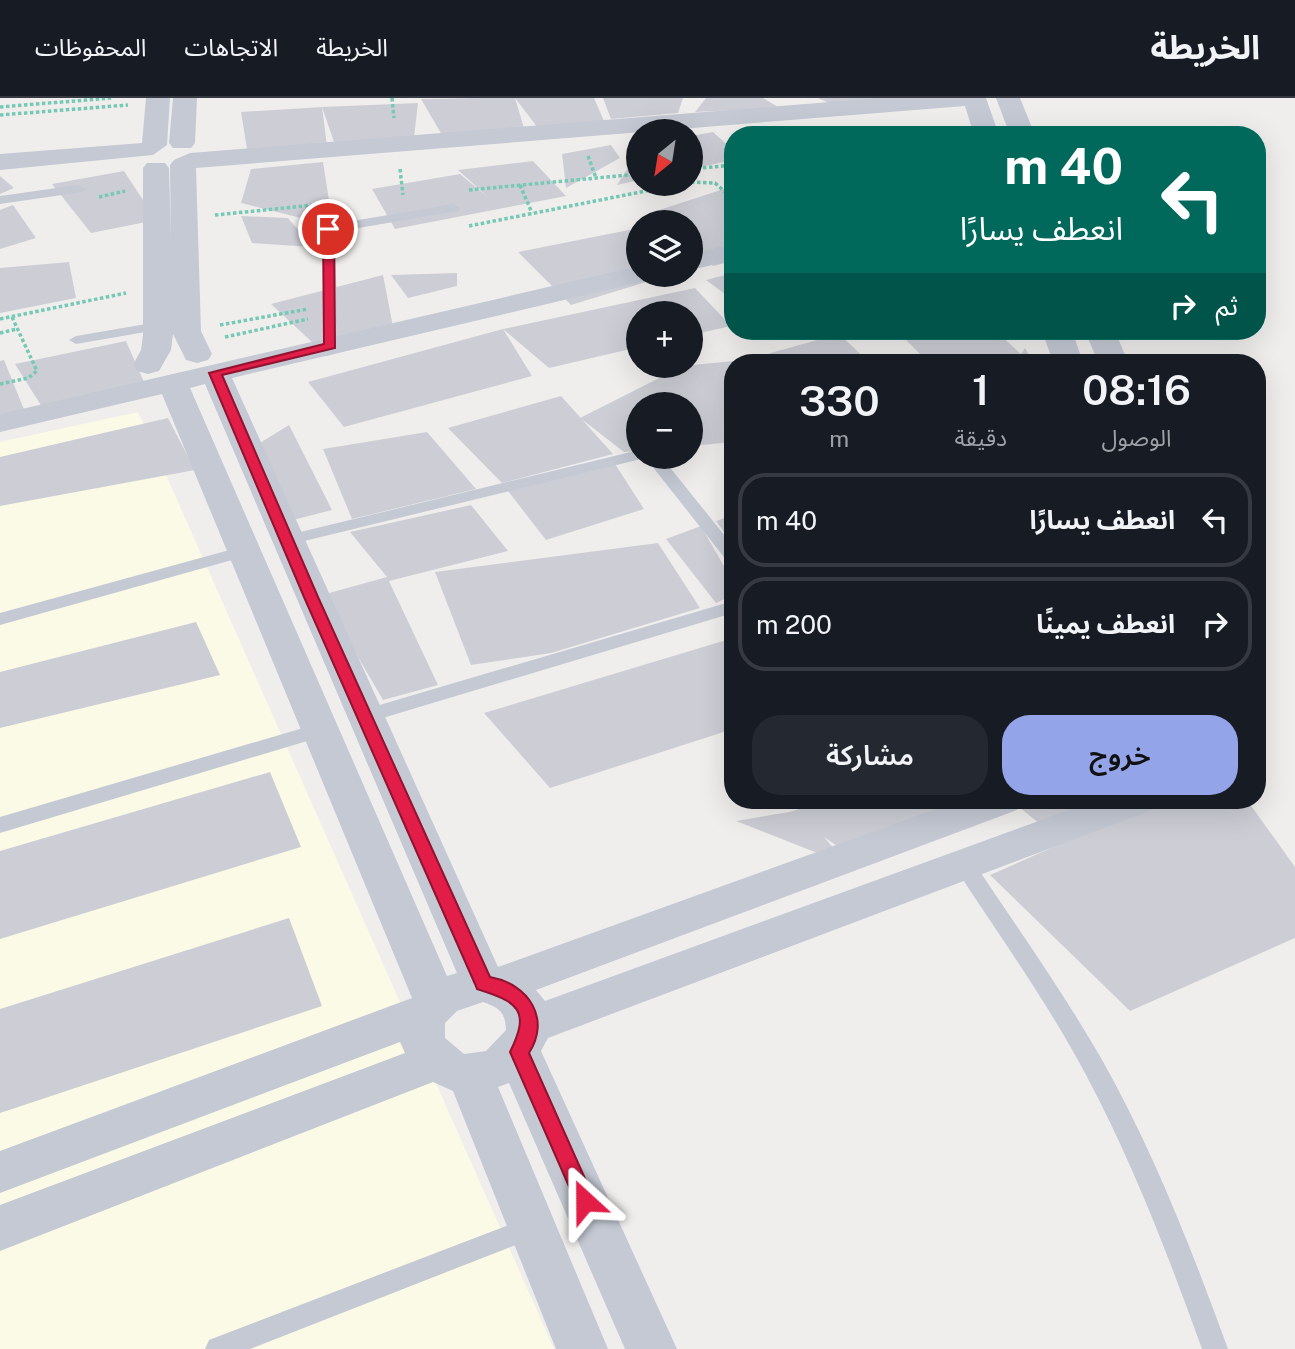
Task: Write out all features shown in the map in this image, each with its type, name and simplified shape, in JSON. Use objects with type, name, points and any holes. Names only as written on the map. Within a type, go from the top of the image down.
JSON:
[{"type":"street","points":[[158,98],[149,157],[158,326],[156,351],[160,374],[244,551],[320,730],[431,1007],[422,1038],[452,1067],[532,1227],[582,1349]]},
{"type":"street","points":[[186,98],[186,331],[206,363],[491,985],[514,995],[526,1008],[525,1039],[651,1349]]},
{"type":"street","points":[[187,154],[396,129],[767,98]]},
{"type":"street","points":[[0,175],[149,157],[973,98],[984,126]]},
{"type":"street","points":[[1008,98],[1019,126]]},
{"type":"street","points":[[0,162],[149,157]]},
{"type":"street","points":[[703,237],[724,233]]},
{"type":"street","points":[[703,259],[724,254]]},
{"type":"street","points":[[0,423],[324,326],[626,256]]},
{"type":"street","points":[[324,326],[626,276]]},
{"type":"street","points":[[0,399],[160,374]]},
{"type":"street","points":[[0,1172],[431,1007],[466,985],[491,985],[978,809]]},
{"type":"street","points":[[0,1227],[452,1067],[497,1068],[525,1039],[963,863],[1113,809]]},
{"type":"lane","points":[[0,200],[78,189]]},
{"type":"lane","points":[[324,326],[328,229],[337,225],[453,208]]},
{"type":"lane","points":[[76,340],[158,326]]},
{"type":"lane","points":[[288,540],[626,458]]},
{"type":"lane","points":[[664,469],[724,546]]},
{"type":"lane","points":[[0,619],[244,551]]},
{"type":"lane","points":[[366,716],[724,610]]},
{"type":"lane","points":[[0,825],[320,730]]},
{"type":"lane","points":[[963,863],[1072,1030],[1132,1143],[1188,1273],[1215,1349]]},
{"type":"lane","points":[[218,1349],[532,1227]]},
{"type":"path","points":[[0,107],[111,98]]},
{"type":"path","points":[[392,98],[396,129]]},
{"type":"path","points":[[0,115],[133,104]]},
{"type":"path","points":[[400,163],[404,196]]},
{"type":"path","points":[[704,168],[724,166]]},
{"type":"path","points":[[704,179],[716,182],[724,190]]},
{"type":"path","points":[[520,185],[532,214]]},
{"type":"path","points":[[464,227],[626,195]]},
{"type":"path","points":[[0,319],[120,295],[128,290]]},
{"type":"path","points":[[215,326],[269,316],[324,326]]},
{"type":"path","points":[[269,316],[272,327]]},
{"type":"path","points":[[0,384],[28,378],[37,371],[12,317]]},
{"type":"path","points":[[0,333],[18,329]]},
{"type":"shaded area","points":[[138,412],[554,1349],[0,1349],[0,442]]},
{"type":"building","points":[[515,98],[524,128],[442,135],[421,99]]},
{"type":"building","points":[[515,98],[594,98],[604,121],[538,128]]},
{"type":"building","points":[[603,98],[683,98],[678,113],[611,119]]},
{"type":"building","points":[[706,98],[763,98],[780,108],[695,112]]},
{"type":"building","points":[[818,98],[934,98],[829,103]]},
{"type":"building","points":[[418,103],[414,138],[334,142],[322,107]]},
{"type":"building","points":[[322,107],[327,146],[247,149],[241,112]]},
{"type":"building","points":[[713,132],[724,142],[724,162],[704,166],[704,134]]},
{"type":"building","points":[[611,145],[620,158],[566,188],[562,154]]},
{"type":"building","points":[[533,161],[566,196],[395,229],[372,189],[460,174],[489,198],[458,170]]},
{"type":"building","points":[[323,162],[333,226],[241,203],[251,169]]},
{"type":"building","points":[[124,171],[156,220],[91,233],[52,184]]},
{"type":"building","points":[[626,171],[626,183],[617,185]]},
{"type":"building","points":[[0,176],[14,188],[0,194]]},
{"type":"building","points":[[724,189],[724,263],[713,266],[703,257],[703,210],[659,210]]},
{"type":"building","points":[[13,205],[36,238],[0,249],[0,210]]},
{"type":"building","points":[[241,216],[288,218],[313,247],[252,243]]},
{"type":"building","points":[[626,231],[626,287],[630,287],[571,305],[518,252]]},
{"type":"building","points":[[69,262],[76,298],[0,313],[0,268]]},
{"type":"building","points":[[457,273],[457,286],[408,298],[391,275]]},
{"type":"building","points":[[383,275],[395,337],[327,356],[271,304]]},
{"type":"building","points":[[724,275],[724,293],[706,280]]},
{"type":"building","points":[[695,288],[724,319],[724,328],[703,332],[703,301],[634,301]]},
{"type":"building","points":[[626,303],[626,350],[549,368],[503,329]]},
{"type":"building","points":[[503,329],[532,376],[344,427],[308,382]]},
{"type":"building","points":[[817,340],[845,340],[860,354],[767,354]]},
{"type":"building","points":[[906,340],[1006,340],[1021,354],[920,354]]},
{"type":"building","points":[[126,341],[147,389],[42,407],[15,364]]},
{"type":"building","points":[[4,360],[25,412],[0,417],[0,361]]},
{"type":"building","points":[[724,362],[724,443],[703,445],[703,392],[632,392],[659,378],[703,378],[703,364]]},
{"type":"building","points":[[626,395],[626,452],[624,452],[580,418]]},
{"type":"building","points":[[561,396],[613,454],[502,483],[448,428]]},
{"type":"building","points":[[168,418],[195,470],[0,506],[0,457]]},
{"type":"building","points":[[289,425],[332,510],[293,520],[255,446]]},
{"type":"building","points":[[427,432],[476,489],[352,519],[323,449]]},
{"type":"building","points":[[615,464],[644,509],[546,540],[508,491]]},
{"type":"building","points":[[471,505],[508,551],[389,581],[350,532]]},
{"type":"building","points":[[724,518],[724,532],[716,521]]},
{"type":"building","points":[[701,526],[724,566],[724,599],[716,603],[666,539]]},
{"type":"building","points":[[658,543],[700,608],[551,653],[471,665],[435,572]]},
{"type":"building","points":[[387,577],[438,685],[383,700],[322,595]]},
{"type":"building","points":[[196,622],[220,675],[0,728],[0,672]]},
{"type":"building","points":[[724,641],[724,732],[550,788],[484,713]]},
{"type":"building","points":[[270,772],[301,847],[0,939],[0,851]]},
{"type":"building","points":[[800,809],[970,809],[847,853],[824,837],[840,856],[830,858],[736,821]]},
{"type":"building","points":[[1021,809],[1099,809],[1045,828]]},
{"type":"building","points":[[1140,809],[1253,809],[1295,867],[1295,938],[1130,1011],[990,875]]},
{"type":"building","points":[[289,918],[322,1006],[0,1113],[0,1009]]},
{"type":"route","points":[[328,229],[331,346],[215,373],[311,597],[484,984],[497,986],[514,995],[526,1008],[531,1025],[528,1039],[519,1052],[585,1201]]}]
